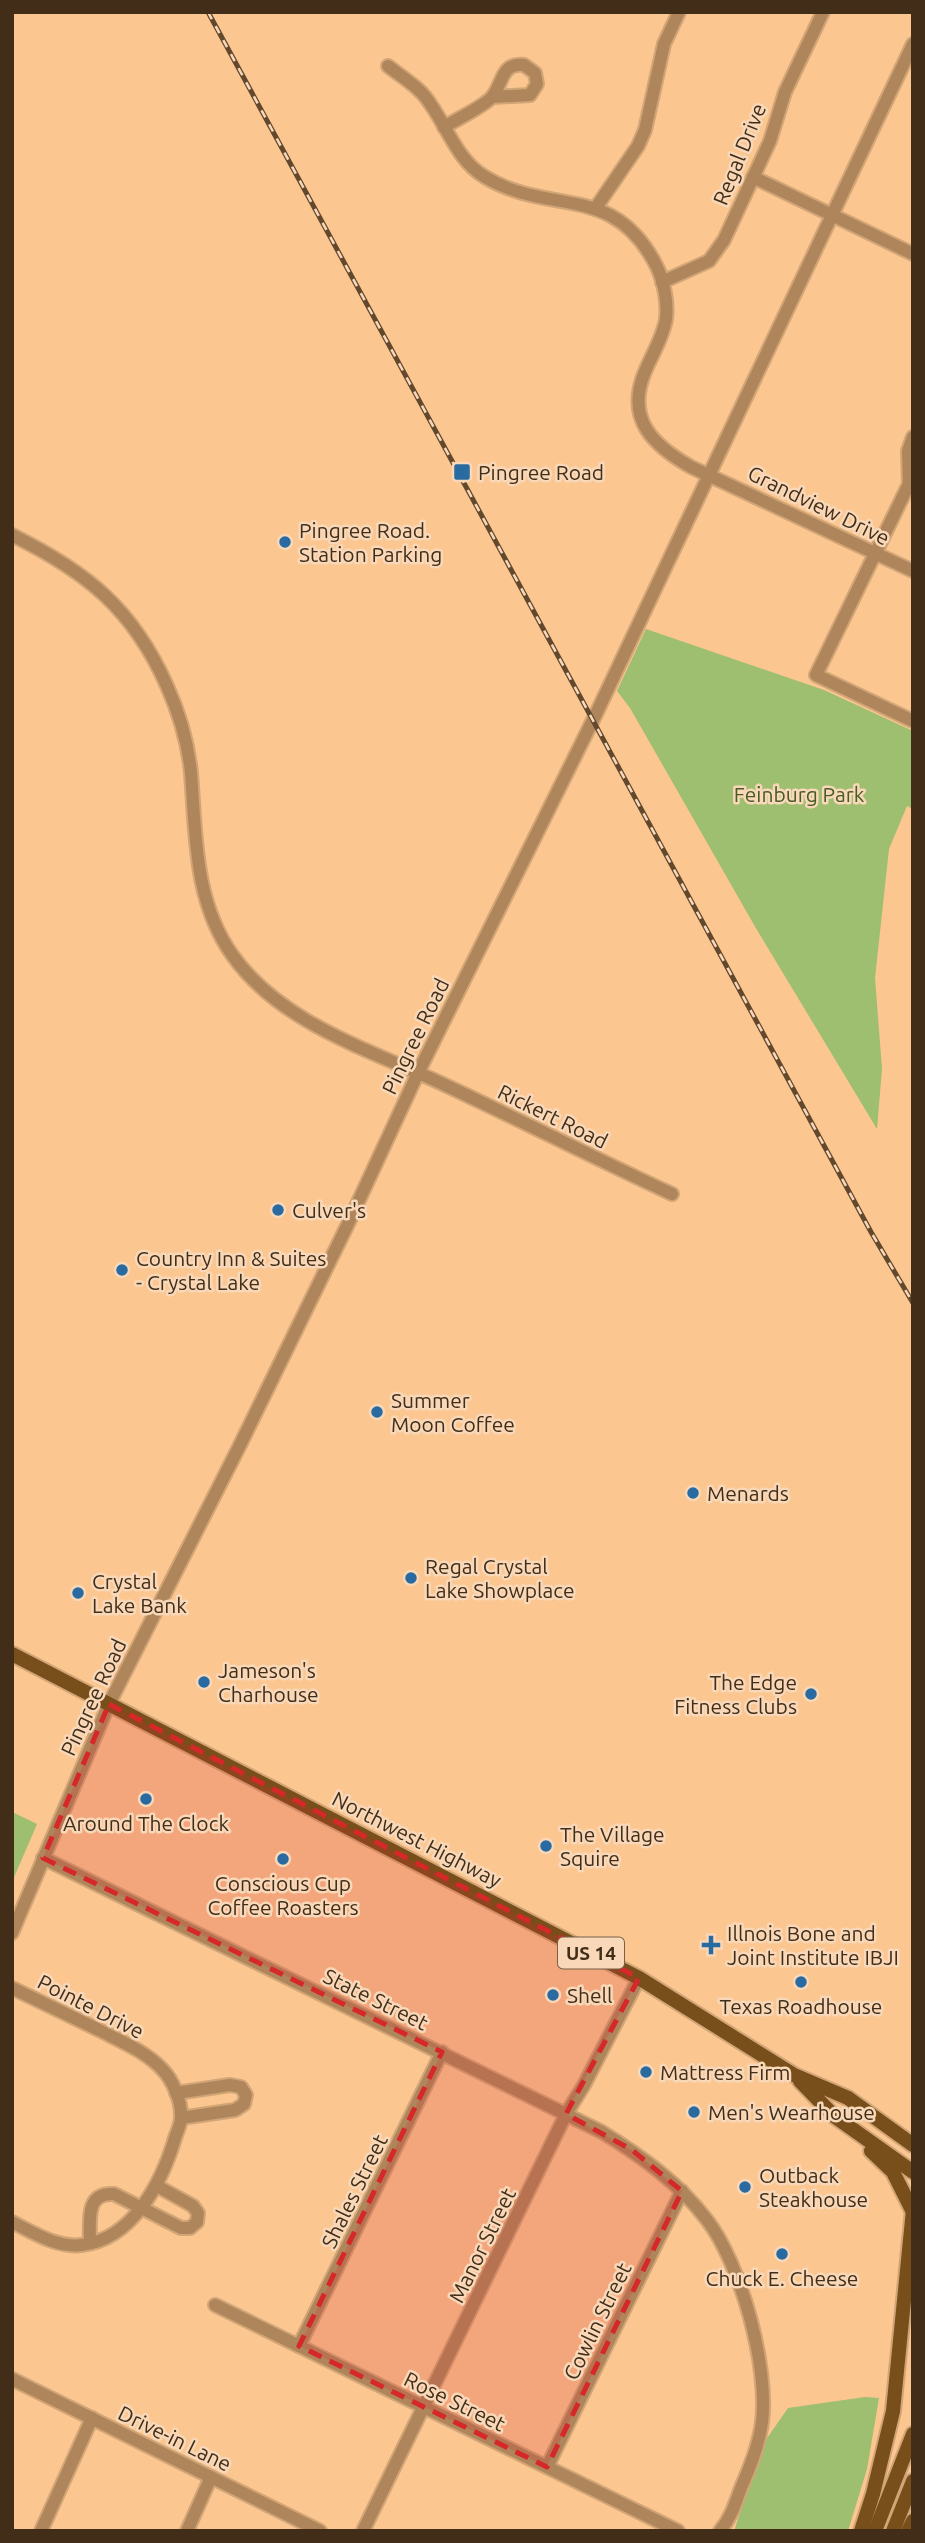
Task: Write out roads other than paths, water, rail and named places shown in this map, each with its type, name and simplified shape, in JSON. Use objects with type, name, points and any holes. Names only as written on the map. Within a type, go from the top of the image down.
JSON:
[{"type":"main road","name":"Northwest Highway","points":[[12,1654],[639,1978],[794,2076],[848,2098],[913,2146]]},
{"type":"main road","name":"Northwest Highway","points":[[794,2076],[835,2116],[913,2172]]},
{"type":"main road","points":[[835,2116],[893,2172],[913,2210],[893,2411],[861,2531]]},
{"type":"main road","points":[[875,2531],[913,2434]]},
{"type":"main road","points":[[893,2531],[913,2481]]},
{"type":"main road","points":[[908,2531],[913,2521]]},
{"type":"street","points":[[595,209],[638,146],[645,130],[664,44],[679,12]]},
{"type":"street","name":"Regal Drive","points":[[662,282],[709,261],[724,240],[770,141],[785,92],[822,12]]},
{"type":"street","name":"Pingree Road","points":[[12,1933],[109,1704],[240,1445],[418,1073],[596,713],[911,51]]},
{"type":"street","points":[[388,66],[431,103],[460,153],[482,175],[505,188],[595,209],[613,216],[626,225],[644,247],[662,282]]},
{"type":"street","points":[[444,127],[492,97]]},
{"type":"street","points":[[753,177],[913,254]]},
{"type":"street","name":"Grandview Drive","points":[[662,282],[666,321],[640,385],[640,410],[649,436],[662,450],[691,467],[913,571]]},
{"type":"street","points":[[913,437],[908,452],[911,482],[816,676],[913,721]]},
{"type":"street","name":"Rickert Road","points":[[12,535],[53,557],[107,596],[144,639],[180,717],[187,740],[194,843],[204,895],[216,927],[232,955],[253,980],[277,1002],[334,1035],[672,1194]]},
{"type":"street","name":"State Street","points":[[43,1858],[602,2132],[632,2150],[682,2192],[708,2221],[727,2253],[738,2280],[758,2350],[762,2421],[752,2460],[729,2520],[720,2531]]},
{"type":"street","name":"Manor Street","points":[[363,2531],[566,2114],[584,2085],[639,1978]]},
{"type":"street","name":"Pointe Drive","points":[[12,1988],[137,2049],[163,2069],[176,2092],[181,2118],[157,2186],[122,2228],[82,2245],[56,2243],[12,2222]]},
{"type":"street","name":"Shales Street","points":[[299,2346],[442,2052]]},
{"type":"street","points":[[176,2092],[230,2085],[240,2087],[246,2095],[244,2104],[235,2110],[181,2118]]},
{"type":"street","points":[[90,2243],[94,2199],[103,2193],[114,2194],[181,2228],[190,2228],[197,2222],[198,2213],[193,2206],[157,2186]]},
{"type":"street","name":"Cowlin Street","points":[[547,2467],[682,2192]]},
{"type":"street","name":"Rose Street","points":[[215,2305],[678,2531]]},
{"type":"street","name":"Drive-in Lane","points":[[12,2379],[320,2531]]},
{"type":"street","points":[[41,2531],[92,2418]]},
{"type":"street","points":[[187,2531],[211,2477]]},
{"type":"railway","points":[[208,12],[871,1232],[913,1303]]},
{"type":"place","name":"Pingree Road","points":[[462,472]]},
{"type":"place","name":"Pingree Road. Station Parking","points":[[285,542]]},
{"type":"place","name":"Culver's","points":[[278,1210]]},
{"type":"place","name":"Country Inn & Suites - Crystal Lake","points":[[122,1270]]},
{"type":"place","name":"Summer Moon Coffee","points":[[377,1412]]},
{"type":"place","name":"Menards","points":[[693,1493]]},
{"type":"place","name":"Regal Crystal Lake Showplace","points":[[411,1578]]},
{"type":"place","name":"Crystal Lake Bank","points":[[78,1593]]},
{"type":"place","name":"Jameson's Charhouse","points":[[204,1682]]},
{"type":"place","name":"The Edge Fitness Clubs","points":[[811,1694]]},
{"type":"place","name":"Around The Clock","points":[[146,1799]]},
{"type":"place","name":"The Village Squire","points":[[546,1846]]},
{"type":"place","name":"Conscious Cup Coffee Roasters","points":[[283,1859]]},
{"type":"place","name":"Illnois Bone and Joint Institute IBJI","points":[[711,1945]]},
{"type":"place","name":"Texas Roadhouse","points":[[801,1982]]},
{"type":"place","name":"Shell","points":[[553,1995]]},
{"type":"place","name":"Mattress Firm","points":[[646,2072]]},
{"type":"place","name":"Men's Wearhouse","points":[[694,2112]]},
{"type":"place","name":"Outback Steakhouse","points":[[745,2187]]},
{"type":"place","name":"Chuck E. Cheese","points":[[782,2254]]},
{"type":"park label","name":"Feinburg Park","points":[[799,794]]}]
